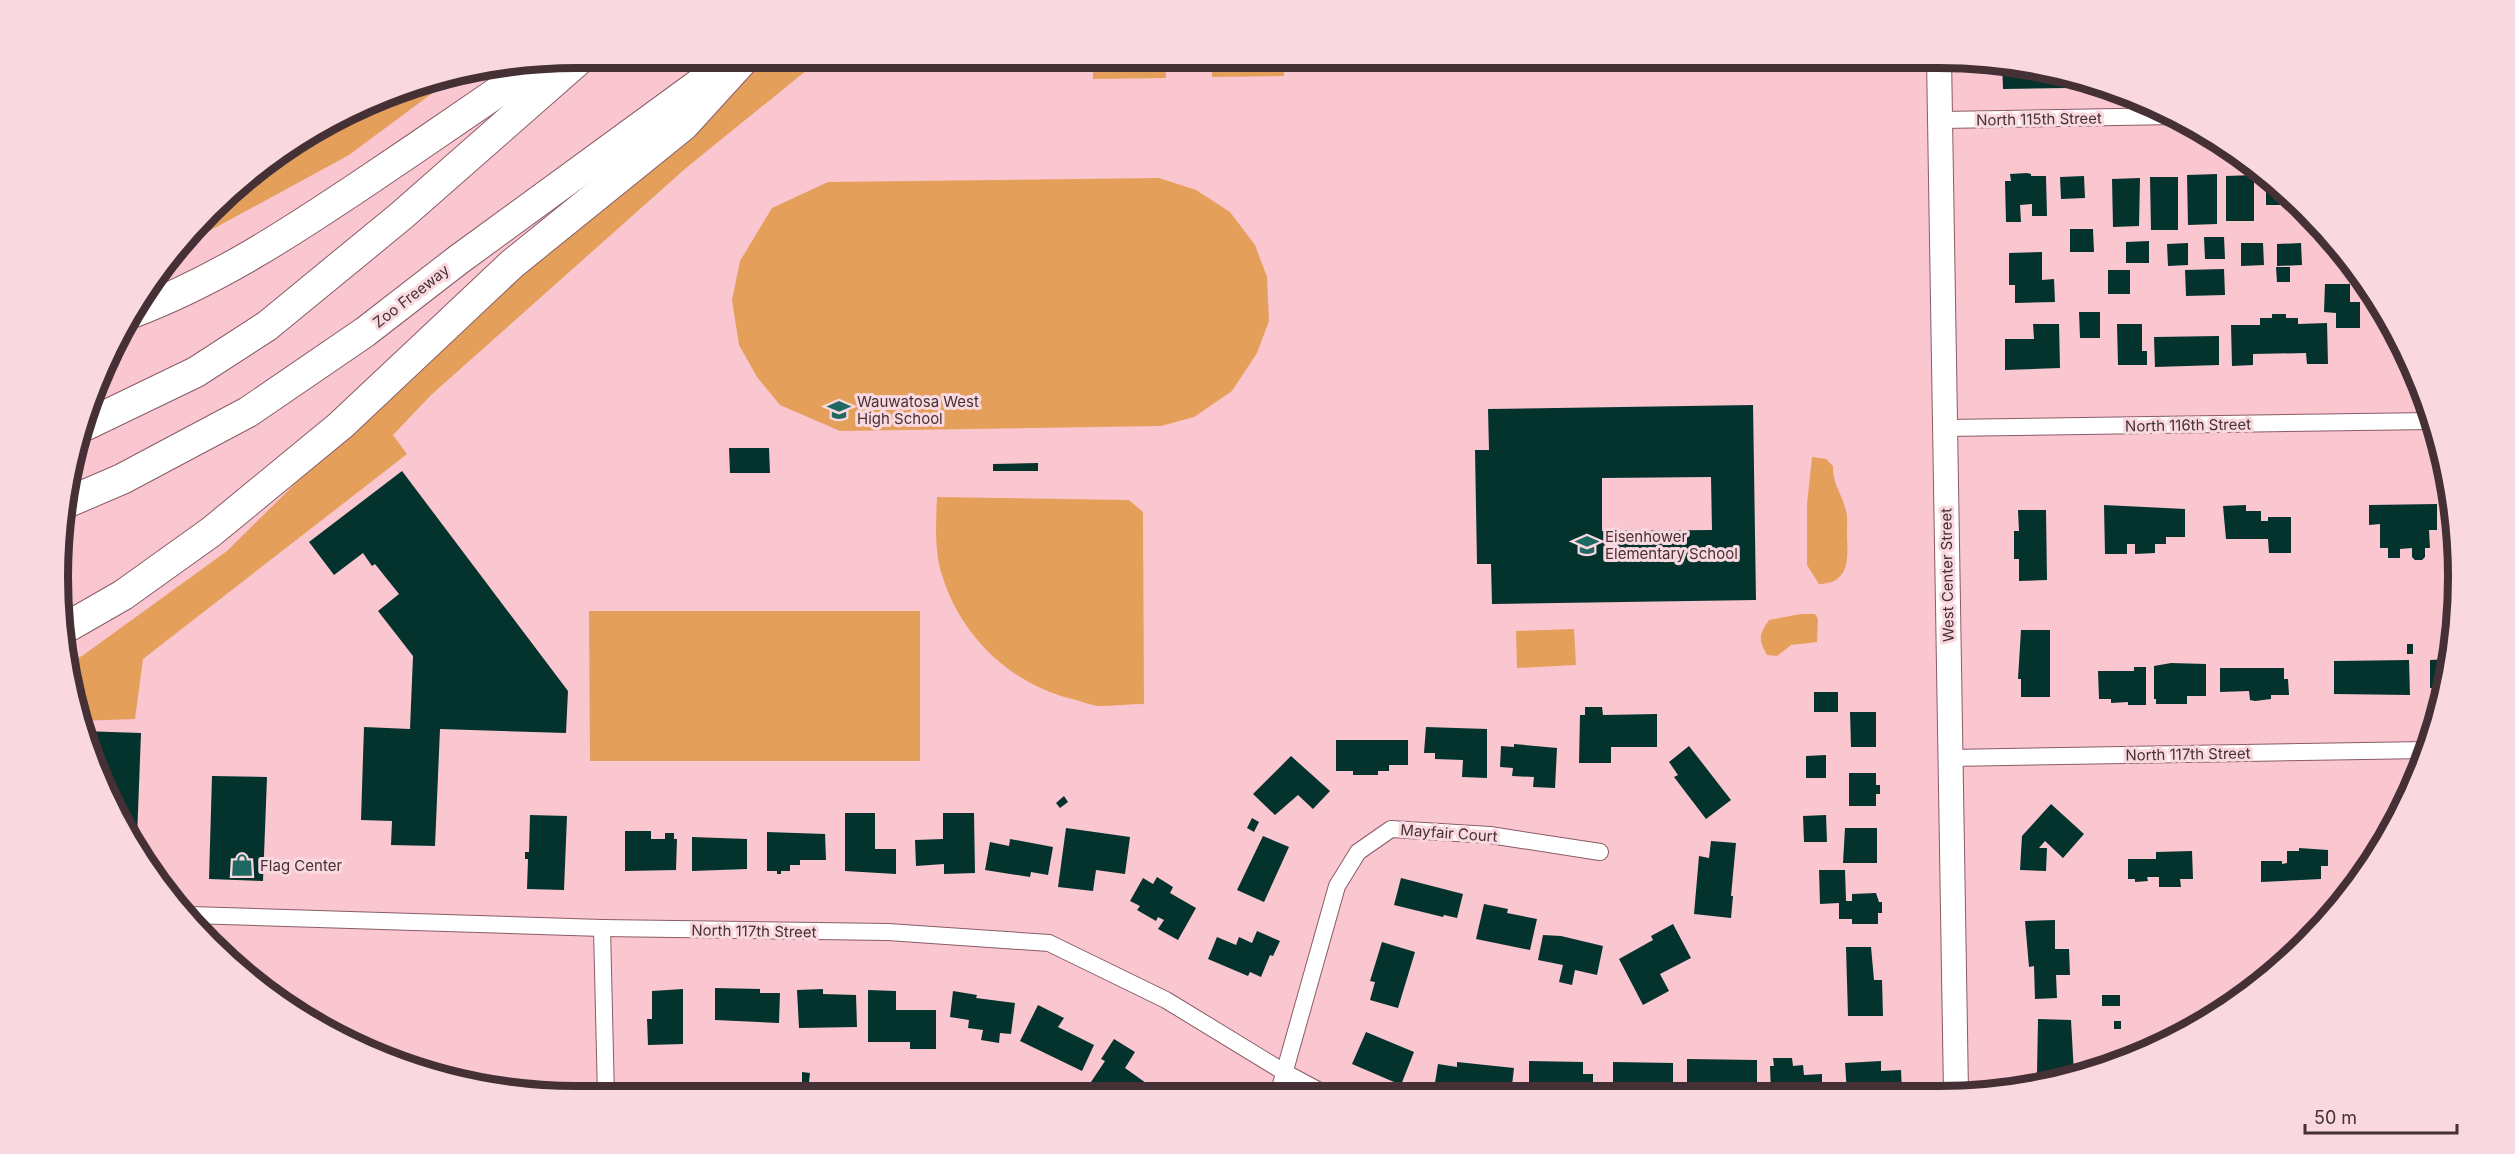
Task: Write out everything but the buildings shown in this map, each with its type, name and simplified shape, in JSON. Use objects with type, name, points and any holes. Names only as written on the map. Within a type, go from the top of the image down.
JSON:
[{"type":"highway","points":[[92,422],[196,372],[267,326],[401,216],[569,68]]},
{"type":"highway","name":"Zoo Freeway","points":[[74,500],[122,479],[248,412],[365,332],[458,260],[721,68]]},
{"type":"highway","points":[[70,625],[123,595],[211,532],[345,423],[512,264],[684,125],[736,68]]},
{"type":"highway","points":[[145,308],[190,289],[271,243],[529,70]]},
{"type":"street","name":"West Center Street","points":[[1939,68],[1956,1085]]},
{"type":"street","name":"North 115th Street","points":[[1941,120],[2155,116]]},
{"type":"street","name":"North 116th Street","points":[[1945,428],[2423,422]]},
{"type":"street","name":"North 117th Street","points":[[1950,758],[2417,750]]},
{"type":"street","name":"Mayfair Court","points":[[1280,1086],[1337,886],[1358,852],[1391,830],[1490,835],[1600,852]]},
{"type":"street","name":"North 117th Street","points":[[196,915],[602,928],[888,932],[1049,943],[1166,1000],[1310,1086]]},
{"type":"street","points":[[602,928],[606,1086]]},
{"type":"shaded area","points":[[754,68],[809,68],[686,168],[431,395],[393,435],[407,454],[143,659],[135,719],[89,721],[74,659],[227,551],[401,379]]},
{"type":"shaded area","points":[[1093,68],[1166,68],[1166,78],[1093,79]]},
{"type":"shaded area","points":[[1212,68],[1284,68],[1284,76],[1212,77]]},
{"type":"shaded area","points":[[442,86],[349,155],[197,237],[241,194],[294,153],[322,136],[382,106]]},
{"type":"shaded area","points":[[1159,178],[1196,190],[1230,212],[1255,245],[1267,277],[1269,321],[1257,353],[1232,391],[1194,417],[1161,426],[840,431],[780,405],[757,377],[739,345],[732,300],[740,261],[772,208],[828,182]]},
{"type":"shaded area","points":[[1812,457],[1826,459],[1833,466],[1834,479],[1847,514],[1845,568],[1837,579],[1819,584],[1807,565],[1807,504]]},
{"type":"shaded area","points":[[937,497],[1129,500],[1143,512],[1144,704],[1098,706],[1049,692],[1028,682],[990,654],[961,618],[942,575],[937,546]]},
{"type":"shaded area","points":[[589,611],[920,611],[920,761],[590,761]]},
{"type":"shaded area","points":[[1801,614],[1815,614],[1818,619],[1817,642],[1791,645],[1777,656],[1767,655],[1761,637],[1769,620]]},
{"type":"shaded area","points":[[1574,629],[1576,665],[1517,668],[1516,631]]},
{"type":"place","name":"Wauwatosa West High School","points":[[839,410]]},
{"type":"place","name":"Eisenhower Elementary School","points":[[1587,545]]},
{"type":"place","name":"Flag Center","points":[[242,865]]}]
